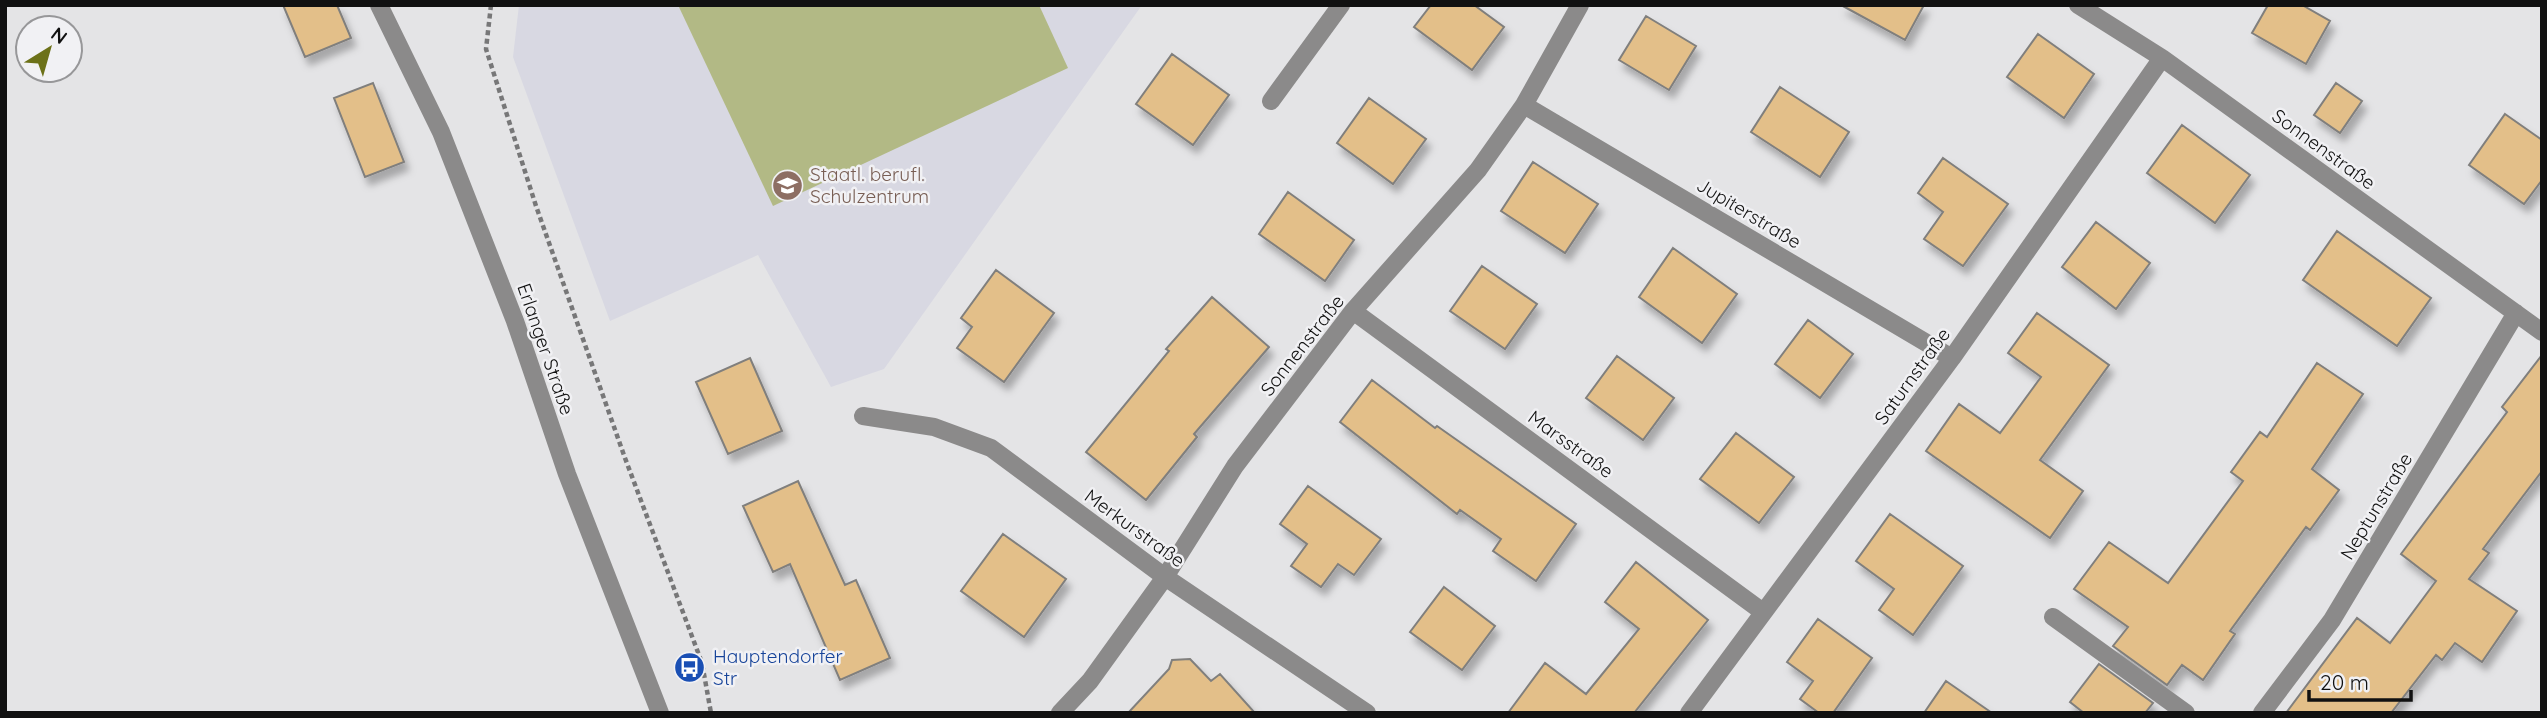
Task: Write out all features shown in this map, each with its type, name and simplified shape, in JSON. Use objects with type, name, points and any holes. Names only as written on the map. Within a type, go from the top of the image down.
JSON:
[{"type":"street","name":"Erlanger Straße","points":[[379,5],[446,144],[515,321],[567,474],[660,713]]},
{"type":"street","points":[[1271,101],[1341,5]]},
{"type":"street","name":"Sonnenstraße","points":[[1060,713],[1090,681],[1165,576],[1235,466],[1353,311],[1478,170],[1524,105],[1580,5]]},
{"type":"street","name":"Sonnenstraße","points":[[2078,5],[2162,58],[2542,332]]},
{"type":"street","name":"Saturnstraße","points":[[1689,713],[1952,358],[2162,58]]},
{"type":"street","name":"Jupiterstraße","points":[[1524,105],[1952,358]]},
{"type":"street","name":"Marsstraße","points":[[1353,311],[1763,611]]},
{"type":"street","name":"Neptunstraße","points":[[2262,713],[2332,620],[2516,313]]},
{"type":"street","name":"Merkurstraße","points":[[863,416],[934,426],[990,448],[1165,576],[1367,713]]},
{"type":"street","points":[[2053,617],[2186,713]]},
{"type":"path","points":[[491,5],[486,49],[625,458],[702,663],[712,713]]},
{"type":"shaded area","name":"Staatl. berufl. Schulzentrum","points":[[519,5],[1142,5],[884,369],[831,387],[758,255],[610,321],[513,57]]},
{"type":"green space","points":[[678,5],[1039,5],[1068,68],[773,206]]},
{"type":"building","points":[[283,5],[337,5],[351,38],[305,57]]},
{"type":"building","points":[[1431,5],[1474,5],[1504,27],[1472,70],[1414,27]]},
{"type":"building","points":[[1841,5],[1924,5],[1905,40]]},
{"type":"building","points":[[2268,5],[2302,5],[2330,21],[2306,64],[2252,33]]},
{"type":"building","points":[[1646,16],[1696,46],[1669,90],[1619,60]]},
{"type":"building","points":[[2038,34],[2094,74],[2064,118],[2007,77]]},
{"type":"building","points":[[1172,54],[1229,95],[1193,145],[1136,104]]},
{"type":"building","points":[[373,83],[404,162],[365,177],[334,98]]},
{"type":"building","points":[[2336,83],[2362,101],[2340,133],[2314,115]]},
{"type":"building","points":[[1780,87],[1849,132],[1820,177],[1751,132]]},
{"type":"building","points":[[1369,98],[1426,139],[1393,184],[1337,143]]},
{"type":"building","points":[[2505,114],[2542,140],[2542,180],[2524,204],[2469,165]]},
{"type":"building","points":[[2182,125],[2250,175],[2215,223],[2147,173]]},
{"type":"building","points":[[1943,158],[2008,204],[1963,266],[1924,239],[1943,212],[1918,193]]},
{"type":"building","points":[[1533,162],[1598,204],[1565,253],[1501,211]]},
{"type":"building","points":[[1288,192],[1354,240],[1325,281],[1259,234]]},
{"type":"building","points":[[2096,222],[2150,263],[2116,309],[2062,267]]},
{"type":"building","points":[[2337,231],[2431,298],[2397,346],[2303,280]]},
{"type":"building","points":[[1673,248],[1737,294],[1702,343],[1639,297]]},
{"type":"building","points":[[1482,266],[1537,304],[1505,349],[1450,311]]},
{"type":"building","points":[[996,270],[1054,313],[1004,382],[957,348],[972,327],[961,318]]},
{"type":"building","points":[[1212,297],[1269,347],[1194,434],[1197,437],[1146,500],[1086,452],[1169,351],[1166,349]]},
{"type":"building","points":[[2037,313],[2109,365],[2040,460],[2083,491],[2050,538],[1926,451],[1959,404],[2000,433],[2041,377],[2008,353]]},
{"type":"building","points":[[1808,320],[1853,354],[1820,398],[1775,364]]},
{"type":"building","points":[[2542,355],[2542,471],[2483,549],[2489,553],[2469,579],[2517,611],[2482,662],[2455,643],[2442,660],[2436,655],[2391,713],[2286,713],[2357,618],[2390,643],[2436,581],[2401,554],[2507,412],[2502,407]]},
{"type":"building","points":[[1617,356],[1674,398],[1643,440],[1586,398]]},
{"type":"building","points":[[750,358],[782,431],[728,454],[696,382]]},
{"type":"building","points":[[2317,363],[2363,394],[2312,469],[2339,490],[2310,530],[2306,527],[2230,631],[2235,634],[2203,680],[2182,665],[2167,685],[2113,646],[2128,627],[2074,589],[2109,542],[2168,583],[2243,481],[2231,472],[2260,432],[2267,437]]},
{"type":"building","points":[[1372,380],[1435,428],[1437,426],[1576,524],[1536,581],[1493,551],[1501,539],[1460,510],[1457,514],[1340,422]]},
{"type":"building","points":[[1736,433],[1794,477],[1759,523],[1700,479]]},
{"type":"building","points":[[798,481],[845,585],[856,580],[890,658],[840,680],[790,564],[773,572],[743,506]]},
{"type":"building","points":[[1308,486],[1381,539],[1354,575],[1338,564],[1321,587],[1291,566],[1307,544],[1280,524]]},
{"type":"building","points":[[1890,514],[1963,566],[1913,635],[1879,610],[1894,589],[1856,561]]},
{"type":"building","points":[[1003,534],[1066,579],[1024,637],[961,591]]},
{"type":"building","points":[[1636,562],[1708,620],[1634,713],[1508,713],[1545,663],[1586,694],[1639,629],[1605,602]]},
{"type":"building","points":[[1444,587],[1495,626],[1462,670],[1410,632]]},
{"type":"building","points":[[1818,619],[1872,658],[1833,713],[1819,713],[1800,699],[1813,681],[1787,662]]},
{"type":"building","points":[[1190,659],[1211,681],[1220,674],[1255,713],[1128,713],[1169,669],[1172,660]]},
{"type":"building","points":[[2099,664],[2153,703],[2145,713],[2084,713],[2070,702]]},
{"type":"building","points":[[1946,681],[1992,713],[1924,713]]},
{"type":"place","name":"Staatl. berufl. Schulzentrum","points":[[787,185]]},
{"type":"place","name":"Hauptendorfer Str","points":[[690,667]]}]
